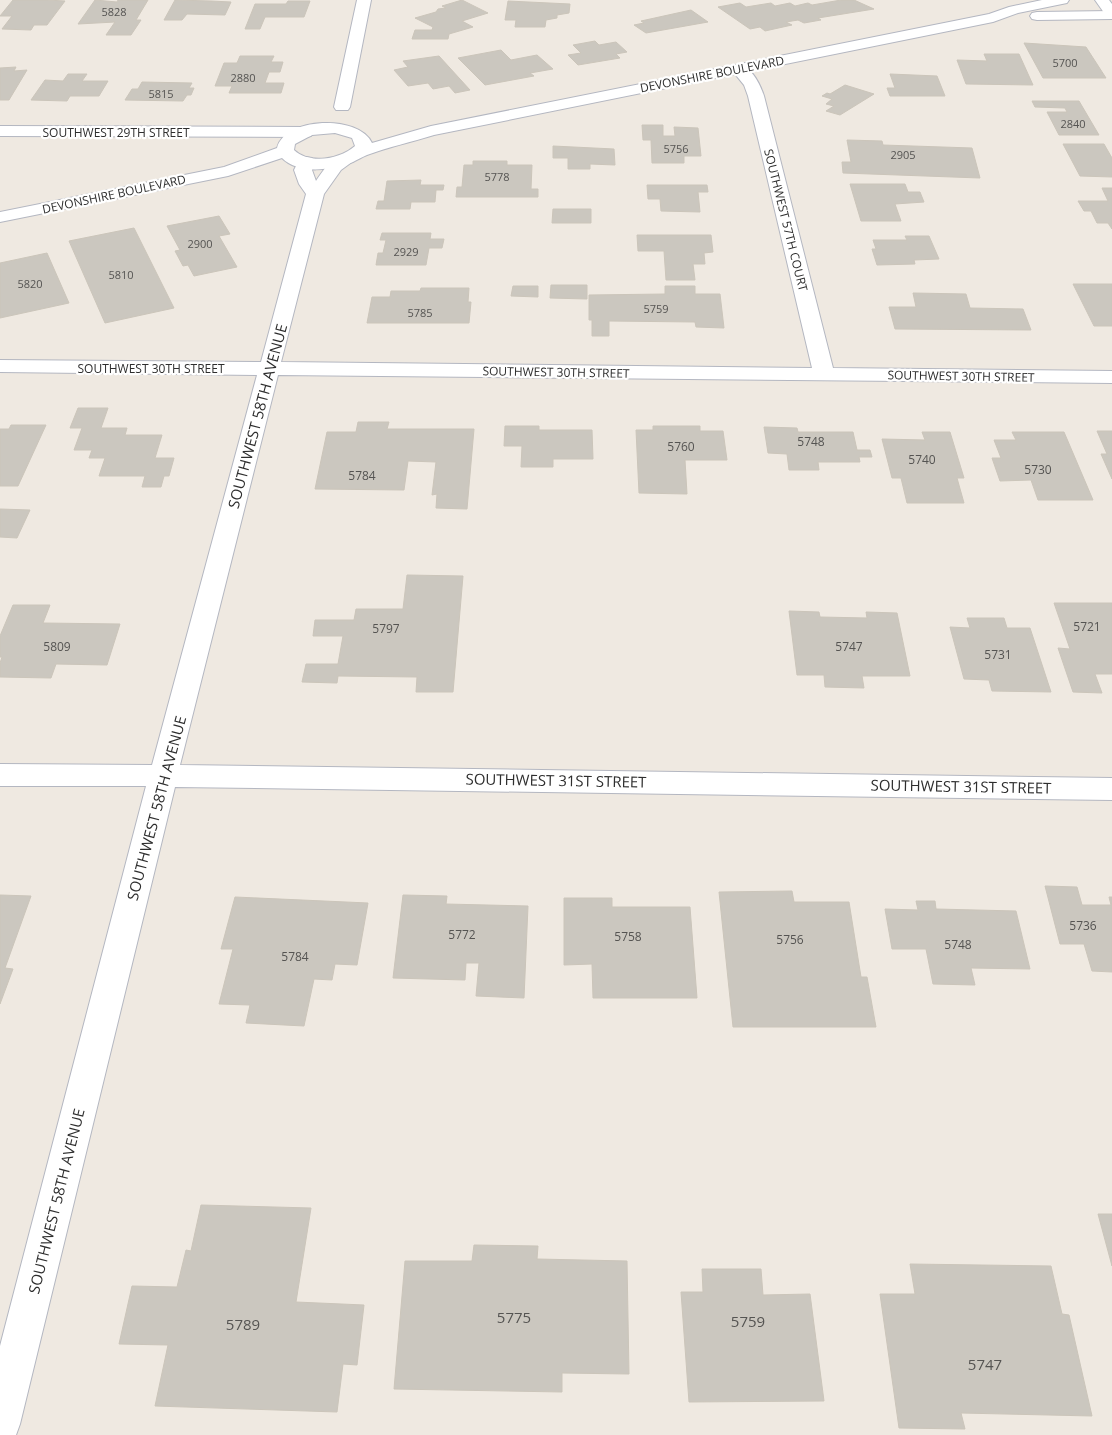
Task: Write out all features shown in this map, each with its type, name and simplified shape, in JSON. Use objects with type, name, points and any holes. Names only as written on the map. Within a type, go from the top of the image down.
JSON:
[{"type":"street","points":[[353,156],[364,147],[364,141],[360,136],[348,131],[342,107],[364,0]]},
{"type":"street","name":"DEVONSHIRE BOULEVARD","points":[[0,217],[228,171],[285,168],[304,162],[327,163],[431,131],[993,18],[1014,10],[1062,0]]},
{"type":"street","points":[[1102,0],[1112,14]]},
{"type":"street","name":"DEVONSHIRE BOULEVARD","points":[[993,18],[1112,14]]},
{"type":"street","name":"SOUTHWEST 57TH COURT","points":[[740,69],[752,84],[756,96],[824,375]]},
{"type":"street","points":[[310,131],[332,111],[342,107]]},
{"type":"street","name":"SOUTHWEST 29TH STREET","points":[[0,131],[310,131]]},
{"type":"street","name":"DEVONSHIRE BOULEVARD","points":[[228,171],[285,148],[291,138],[310,131],[431,131]]},
{"type":"street","name":"SOUTHWEST 29TH STREET","points":[[232,132],[267,139],[285,148],[291,157],[304,162]]},
{"type":"street","name":"SOUTHWEST 58TH AVENUE","points":[[0,1424],[163,776],[314,194],[330,172],[353,156]]},
{"type":"street","points":[[304,162],[303,170],[314,194]]},
{"type":"street","name":"SOUTHWEST 30TH STREET","points":[[0,366],[1112,377]]},
{"type":"street","name":"SOUTHWEST 31ST STREET","points":[[0,775],[273,776],[1112,789]]},
{"type":"building","points":[[13,0],[65,1],[47,25],[34,25],[31,30],[2,29],[12,16],[0,16]]},
{"type":"building","points":[[95,0],[117,2],[118,0],[148,0],[136,20],[141,20],[131,35],[106,35],[115,22],[78,24]]},
{"type":"building","points":[[175,0],[231,2],[225,15],[187,14],[182,20],[164,20]]},
{"type":"building","points":[[462,0],[488,13],[462,21],[473,27],[449,34],[448,39],[412,39],[415,30],[432,30],[433,27],[415,18],[436,12],[438,9],[446,8],[442,6]]},
{"type":"building","points":[[854,0],[874,9],[818,18],[821,20],[804,23],[798,20],[786,22],[792,25],[765,31],[760,27],[750,29],[718,7],[740,3],[746,7],[771,3],[775,6],[790,3],[795,6]]},
{"type":"building","points":[[288,1],[310,1],[304,17],[265,17],[260,29],[245,29],[255,4],[286,4]]},
{"type":"building","points":[[508,1],[570,4],[569,13],[557,15],[557,18],[546,20],[545,27],[515,27],[516,20],[505,20]]},
{"type":"building","points":[[691,10],[708,22],[646,33],[634,25],[644,23],[641,21]]},
{"type":"building","points":[[595,41],[599,45],[616,42],[627,52],[616,54],[620,58],[578,65],[568,55],[581,53],[573,45]]},
{"type":"building","points":[[1024,43],[1086,47],[1106,78],[1043,78]]},
{"type":"building","points":[[501,50],[511,60],[537,55],[553,69],[530,73],[534,76],[485,85],[458,58]]},
{"type":"building","points":[[984,54],[1019,54],[1033,85],[966,84],[957,60],[987,61]]},
{"type":"building","points":[[240,56],[274,56],[271,62],[283,62],[280,72],[269,72],[265,83],[284,83],[281,93],[229,93],[232,86],[215,86],[224,63],[237,63]]},
{"type":"building","points":[[439,56],[470,90],[455,93],[449,86],[433,89],[428,83],[408,86],[394,70],[408,67],[403,61]]},
{"type":"building","points":[[16,67],[14,71],[27,70],[9,100],[0,100],[0,68]]},
{"type":"building","points":[[68,74],[87,74],[82,81],[108,81],[99,96],[70,96],[67,101],[31,100],[45,80],[63,81]]},
{"type":"building","points":[[890,74],[937,76],[945,96],[890,96],[887,88],[895,88]]},
{"type":"building","points":[[142,82],[192,83],[189,88],[194,88],[191,95],[187,95],[183,101],[125,100],[132,89],[138,89]]},
{"type":"building","points":[[845,85],[874,94],[840,115],[826,111],[834,106],[826,104],[832,99],[822,96],[827,93],[830,94]]},
{"type":"building","points":[[1032,101],[1079,101],[1099,135],[1059,135],[1047,112],[1067,112],[1065,108],[1035,107]]},
{"type":"building","points":[[642,125],[663,125],[663,136],[675,136],[674,127],[698,128],[701,156],[684,156],[684,163],[652,163],[651,140],[643,140]]},
{"type":"building","points":[[847,140],[882,141],[883,145],[972,148],[980,178],[843,173],[842,162],[851,162]]},
{"type":"building","points":[[1063,144],[1104,144],[1112,158],[1112,177],[1080,176]]},
{"type":"building","points":[[553,146],[614,149],[615,165],[590,164],[590,169],[568,169],[568,158],[553,158]]},
{"type":"building","points":[[473,161],[507,161],[507,165],[532,165],[531,189],[538,189],[538,197],[456,197],[457,187],[462,187],[464,165],[473,165]]},
{"type":"building","points":[[421,180],[420,185],[444,185],[443,190],[436,190],[435,202],[411,202],[410,209],[376,209],[378,201],[384,201],[387,181]]},
{"type":"building","points":[[850,184],[905,184],[908,192],[920,192],[924,202],[895,204],[901,221],[861,221]]},
{"type":"building","points":[[647,185],[707,185],[708,192],[698,192],[700,212],[661,211],[660,199],[648,199]]},
{"type":"building","points":[[1102,188],[1112,188],[1112,229],[1108,223],[1097,223],[1091,211],[1084,211],[1078,201],[1108,201]]},
{"type":"building","points":[[553,209],[591,209],[591,223],[552,223]]},
{"type":"building","points":[[219,216],[230,234],[219,236],[237,267],[194,276],[188,265],[183,266],[175,251],[180,250],[167,226]]},
{"type":"building","points":[[134,228],[174,308],[105,323],[69,241]]},
{"type":"building","points":[[382,233],[431,233],[430,239],[444,239],[442,248],[429,248],[426,265],[376,265],[378,253],[383,253],[386,240],[380,240]]},
{"type":"building","points":[[637,235],[711,235],[713,252],[704,253],[705,264],[693,264],[695,280],[666,280],[664,251],[638,251]]},
{"type":"building","points":[[905,236],[929,236],[939,259],[914,260],[915,264],[877,265],[872,249],[876,249],[873,240],[907,240]]},
{"type":"building","points":[[47,253],[69,303],[0,318],[0,263]]},
{"type":"building","points":[[1073,284],[1112,284],[1112,326],[1094,326]]},
{"type":"building","points":[[551,285],[587,285],[587,299],[550,298]]},
{"type":"building","points":[[513,286],[538,286],[538,297],[511,296]]},
{"type":"building","points":[[665,286],[695,286],[695,294],[720,294],[724,328],[696,327],[695,322],[609,321],[609,336],[592,336],[592,320],[589,320],[589,295],[665,294]]},
{"type":"building","points":[[421,288],[469,288],[468,302],[471,302],[469,323],[367,323],[372,297],[390,297],[391,291],[420,291]]},
{"type":"building","points":[[913,293],[966,294],[970,308],[1023,309],[1031,330],[895,329],[889,307],[916,307]]},
{"type":"building","points":[[78,408],[108,408],[101,428],[127,428],[125,435],[162,435],[155,458],[174,458],[169,476],[164,476],[161,487],[142,487],[145,476],[99,476],[105,458],[89,458],[92,450],[74,450],[82,428],[70,428]]},
{"type":"building","points":[[358,422],[389,422],[387,429],[474,429],[467,509],[436,508],[437,494],[432,495],[436,462],[408,461],[404,490],[315,489],[327,432],[356,432]]},
{"type":"building","points":[[11,425],[46,425],[18,486],[0,486],[0,429],[9,429]]},
{"type":"building","points":[[505,426],[539,426],[539,430],[592,430],[593,459],[553,459],[553,467],[521,467],[522,446],[504,446]]},
{"type":"building","points":[[653,426],[700,426],[700,431],[723,431],[727,460],[685,460],[687,494],[639,493],[636,430],[653,430]]},
{"type":"building","points":[[764,427],[797,428],[798,432],[853,432],[857,450],[870,450],[872,457],[859,457],[860,462],[818,462],[819,470],[789,470],[787,454],[768,453]]},
{"type":"building","points":[[1097,431],[1112,431],[1112,479],[1101,454],[1107,454]]},
{"type":"building","points":[[922,432],[950,432],[964,478],[957,478],[964,503],[907,503],[901,478],[892,478],[882,439],[925,440]]},
{"type":"building","points":[[1012,432],[1064,432],[1093,500],[1038,500],[1031,480],[1000,481],[992,458],[1001,458],[994,440],[1016,440]]},
{"type":"building","points":[[0,509],[30,510],[17,538],[0,537]]},
{"type":"building","points":[[407,575],[463,576],[453,692],[416,692],[417,677],[338,676],[337,683],[302,682],[306,664],[338,664],[343,636],[313,636],[315,620],[354,620],[356,609],[403,609]]},
{"type":"building","points":[[1054,603],[1112,603],[1112,674],[1095,674],[1102,693],[1073,692],[1058,648],[1070,649]]},
{"type":"building","points":[[13,605],[50,605],[43,623],[120,624],[107,665],[56,664],[51,678],[0,677],[2,657],[0,657],[0,636]]},
{"type":"building","points":[[789,611],[819,612],[820,617],[867,618],[866,612],[897,613],[910,676],[862,676],[864,688],[825,687],[824,675],[797,675]]},
{"type":"building","points":[[967,618],[1004,618],[1007,628],[1030,628],[1051,692],[992,691],[989,680],[964,679],[950,627],[970,628]]},
{"type":"building","points":[[1045,886],[1077,887],[1082,905],[1111,905],[1109,897],[1112,897],[1112,972],[1092,971],[1084,944],[1060,944]]},
{"type":"building","points":[[792,891],[794,902],[849,902],[861,977],[867,977],[876,1027],[733,1027],[719,892]]},
{"type":"building","points":[[0,895],[31,896],[5,968],[13,969],[0,1004]]},
{"type":"building","points":[[403,895],[447,896],[446,904],[528,906],[524,998],[476,996],[479,963],[466,963],[465,980],[393,978]]},
{"type":"building","points":[[235,897],[368,903],[357,965],[335,964],[332,980],[314,979],[304,1026],[246,1023],[250,1005],[219,1004],[233,949],[221,949]]},
{"type":"building","points":[[564,898],[612,898],[612,907],[690,907],[697,998],[593,998],[592,964],[564,965]]},
{"type":"building","points":[[916,901],[935,901],[936,909],[1016,911],[1030,969],[971,968],[975,985],[933,984],[926,949],[892,949],[885,909],[918,910]]},
{"type":"building","points":[[201,1205],[311,1208],[296,1302],[364,1305],[357,1365],[343,1364],[337,1412],[155,1406],[168,1345],[119,1344],[132,1286],[177,1287],[186,1250],[191,1251]]},
{"type":"building","points":[[1098,1214],[1112,1214],[1112,1266]]},
{"type":"building","points":[[474,1245],[538,1246],[537,1259],[627,1261],[629,1374],[562,1373],[562,1392],[394,1389],[405,1261],[472,1261]]},
{"type":"building","points":[[910,1264],[1051,1266],[1062,1314],[1069,1315],[1092,1416],[961,1413],[965,1429],[899,1428],[880,1294],[915,1294]]},
{"type":"building","points":[[702,1269],[761,1269],[763,1295],[810,1294],[824,1401],[689,1402],[681,1292],[703,1292]]}]
